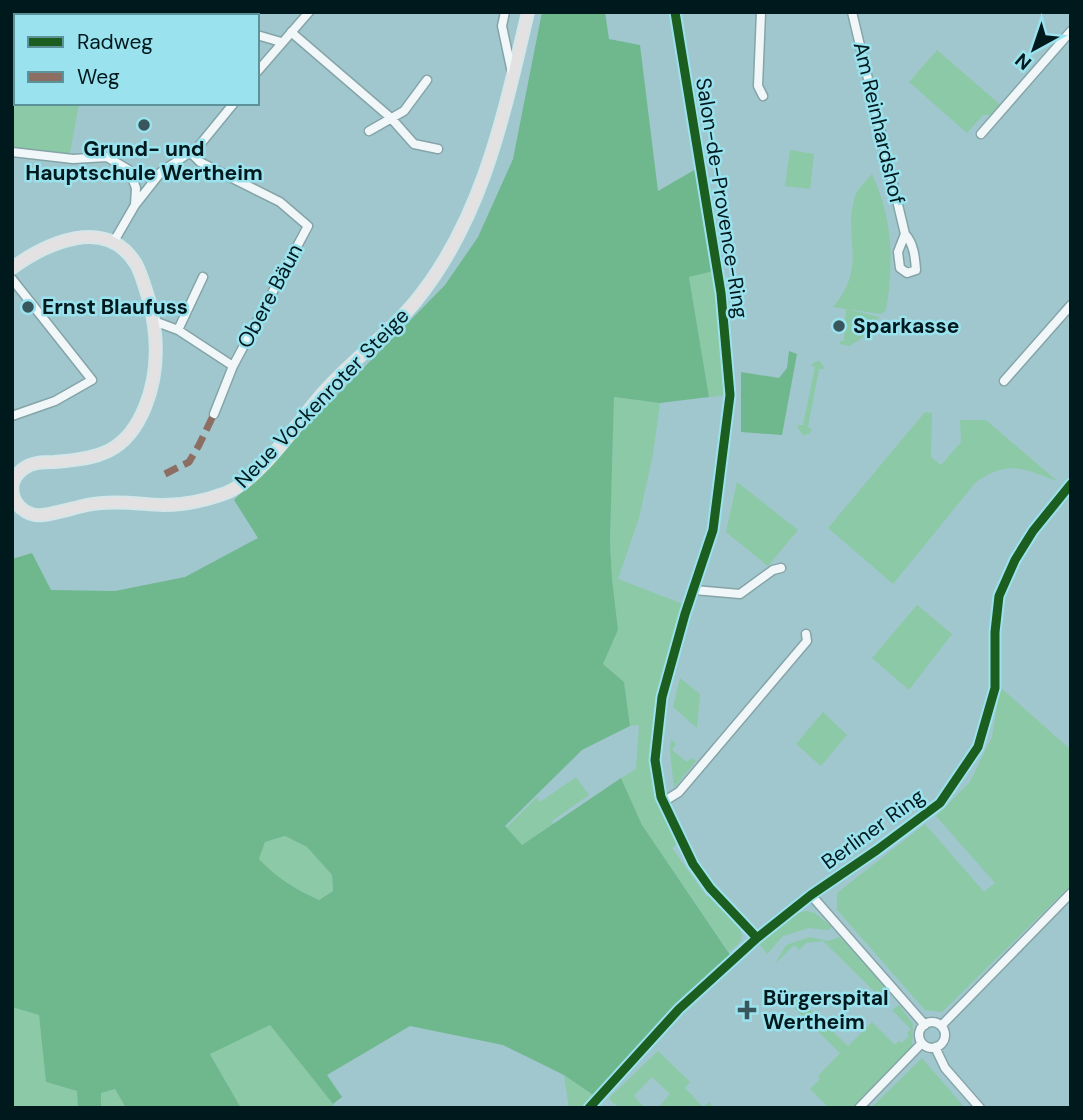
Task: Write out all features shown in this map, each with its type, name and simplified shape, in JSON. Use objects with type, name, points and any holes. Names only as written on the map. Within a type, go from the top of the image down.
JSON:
[{"type":"main road","name":"Neue Vockenroter Steige","points":[[113,243],[126,250],[135,263],[155,321],[155,362],[146,404],[132,433],[113,449],[96,457],[27,466],[13,481],[15,507],[24,512],[34,515],[101,502],[181,503],[229,492],[245,482],[326,389],[397,321],[433,279],[450,252],[475,202],[489,164],[528,12]]},
{"type":"main road","points":[[12,268],[46,246],[59,242],[87,237],[113,243]]},
{"type":"street","points":[[259,70],[309,12]]},
{"type":"street","name":"Neue Vockenroter Steige","points":[[505,12],[502,26],[513,76]]},
{"type":"street","name":"Salon-de-Provence-Ring","points":[[676,12],[720,293],[730,395],[713,530],[685,614],[662,697],[655,760],[663,802],[693,864],[710,888],[757,938]]},
{"type":"street","points":[[761,12],[758,86],[763,96]]},
{"type":"street","name":"Am Reinhardshof","points":[[852,12],[905,234]]},
{"type":"street","points":[[981,134],[1071,31]]},
{"type":"street","points":[[291,32],[391,118],[414,144],[438,149]]},
{"type":"street","points":[[259,36],[281,42]]},
{"type":"street","points":[[369,131],[404,111],[427,80]]},
{"type":"street","points":[[113,243],[135,205],[161,172],[191,153],[232,105]]},
{"type":"street","points":[[12,152],[73,159],[107,157],[129,170],[136,188],[135,205]]},
{"type":"street","name":"Obere Bäun","points":[[191,153],[200,162],[280,202],[308,226],[233,366],[214,414]]},
{"type":"street","points":[[178,330],[202,277]]},
{"type":"street","points":[[12,279],[92,380],[55,401],[12,416]]},
{"type":"street","points":[[1004,381],[1071,304]]},
{"type":"street","name":"Obere Bäun","points":[[155,321],[178,330],[233,366]]},
{"type":"street","name":"Berliner Ring","points":[[589,1108],[678,1009],[757,938],[811,895],[940,803],[978,747],[995,688],[995,632],[999,596],[1015,560],[1033,531],[1071,484]]},
{"type":"street","points":[[694,590],[740,594],[773,570],[781,568]]},
{"type":"street","points":[[663,802],[675,795],[807,641],[806,634]]},
{"type":"street","points":[[941,1026],[1071,893]]},
{"type":"street","points":[[811,895],[925,1025]]},
{"type":"street","points":[[933,1022],[941,1026],[945,1033],[944,1040],[935,1047],[922,1043],[920,1034],[925,1025],[933,1022]]},
{"type":"street","points":[[859,1108],[922,1043]]},
{"type":"street","points":[[935,1047],[945,1068],[980,1108]]},
{"type":"green space","points":[[542,12],[605,12],[609,39],[640,45],[658,191],[696,169],[713,271],[689,277],[709,397],[660,403],[614,397],[610,542],[618,630],[603,664],[624,682],[630,726],[582,750],[505,826],[522,845],[621,778],[642,825],[733,959],[679,1009],[599,1099],[564,1075],[503,1045],[410,1026],[327,1075],[342,1097],[333,1104],[270,1025],[210,1054],[241,1108],[126,1108],[115,1089],[101,1093],[101,1108],[78,1108],[77,1091],[46,1082],[39,1015],[12,1007],[12,559],[32,553],[51,590],[115,591],[185,577],[258,538],[234,500],[445,285],[478,237],[513,159]],"holes":[[[285,836],[307,847],[332,875],[333,891],[319,900],[287,882],[259,859],[265,842]]]},
{"type":"green space","points":[[14,33],[14,105],[79,105],[69,158],[12,152]]},
{"type":"green space","points":[[937,50],[1004,108],[998,115],[983,115],[967,133],[909,82]]},
{"type":"green space","points":[[790,150],[814,154],[810,189],[785,186]]},
{"type":"green space","points":[[872,174],[888,224],[891,258],[889,293],[886,310],[881,314],[847,309],[879,317],[861,339],[849,346],[840,344],[840,341],[844,341],[846,309],[833,307],[850,278],[853,252],[851,226],[855,196]]},
{"type":"green space","points":[[713,271],[721,293],[730,395],[709,397],[689,276]]},
{"type":"green space","points":[[789,351],[797,354],[782,435],[741,432],[741,372],[779,378],[787,368]]},
{"type":"green space","points":[[820,361],[825,369],[819,369],[808,427],[812,429],[809,434],[803,435],[798,425],[803,425],[815,367],[811,366]]},
{"type":"green space","points":[[614,397],[660,403],[653,454],[639,518],[618,579],[688,606],[661,704],[655,754],[656,779],[661,809],[677,844],[672,848],[707,897],[712,894],[740,929],[740,942],[729,952],[642,825],[621,778],[636,769],[639,725],[630,726],[624,682],[603,664],[618,630],[610,542]]},
{"type":"green space","points":[[925,412],[932,413],[931,457],[941,465],[961,442],[960,420],[986,420],[1057,481],[1016,468],[987,475],[976,482],[893,584],[828,528]]},
{"type":"green space","points":[[737,482],[798,530],[768,566],[726,532]]},
{"type":"green space","points":[[917,605],[952,634],[909,690],[872,658]]},
{"type":"green space","points":[[680,678],[700,694],[697,728],[673,707]]},
{"type":"green space","points":[[1000,687],[1071,750],[1071,885],[942,1012],[925,1010],[837,910],[837,893],[925,824],[984,892],[995,883],[936,816],[970,782],[992,737]]},
{"type":"green space","points":[[823,712],[847,735],[821,766],[796,744]]},
{"type":"green space","points":[[671,739],[676,744],[672,750],[687,762],[691,758],[696,761],[674,788],[670,751]]},
{"type":"green space","points":[[576,777],[589,795],[522,845],[506,828],[537,797],[540,802]]},
{"type":"green space","points":[[285,836],[307,847],[332,875],[333,891],[319,900],[287,882],[259,859],[265,842]]},
{"type":"green space","points":[[797,913],[815,913],[832,927],[828,930],[809,928],[783,936],[767,954],[759,943]]},
{"type":"green space","points":[[810,937],[828,941],[840,937],[891,993],[884,1001],[823,941],[806,943],[799,950],[794,945],[775,964],[786,945]]},
{"type":"green space","points":[[790,990],[848,1046],[872,1022],[895,1045],[899,1041],[902,1043],[909,1036],[907,1033],[911,1029],[892,1010],[899,1005],[913,1024],[912,1048],[852,1108],[829,1108],[810,1089],[820,1079],[818,1076],[840,1053],[783,997]]},
{"type":"green space","points":[[12,1007],[39,1015],[46,1082],[77,1091],[78,1108],[12,1108]]},
{"type":"green space","points":[[270,1025],[336,1108],[241,1108],[210,1053]]},
{"type":"green space","points":[[658,1051],[690,1082],[685,1088],[703,1107],[710,1102],[712,1108],[658,1108],[670,1094],[652,1077],[634,1096],[645,1108],[625,1108],[612,1102],[609,1098]]},
{"type":"green space","points":[[922,1058],[965,1108],[871,1108]]},
{"type":"green space","points":[[564,1075],[599,1099],[589,1108],[569,1108]]},
{"type":"green space","points":[[115,1089],[126,1108],[101,1108],[101,1093]]},
{"type":"marked path","points":[[165,474],[189,462],[214,414]]},
{"type":"cycle path","points":[[675,12],[721,293],[730,395],[713,530],[685,614],[662,697],[655,760],[661,797],[693,864],[710,888],[757,938]]},
{"type":"cycle path","points":[[589,1108],[679,1009],[757,938],[811,895],[940,803],[978,747],[995,688],[995,632],[999,596],[1015,560],[1033,531],[1071,484]]},
{"type":"place","name":"Grund- und Hauptschule Wertheim","points":[[144,125]]},
{"type":"place","name":"Ernst Blaufuss","points":[[28,307]]},
{"type":"place","name":"Sparkasse","points":[[839,326]]},
{"type":"place","name":"Bürgerspital Wertheim","points":[[747,1010]]}]
